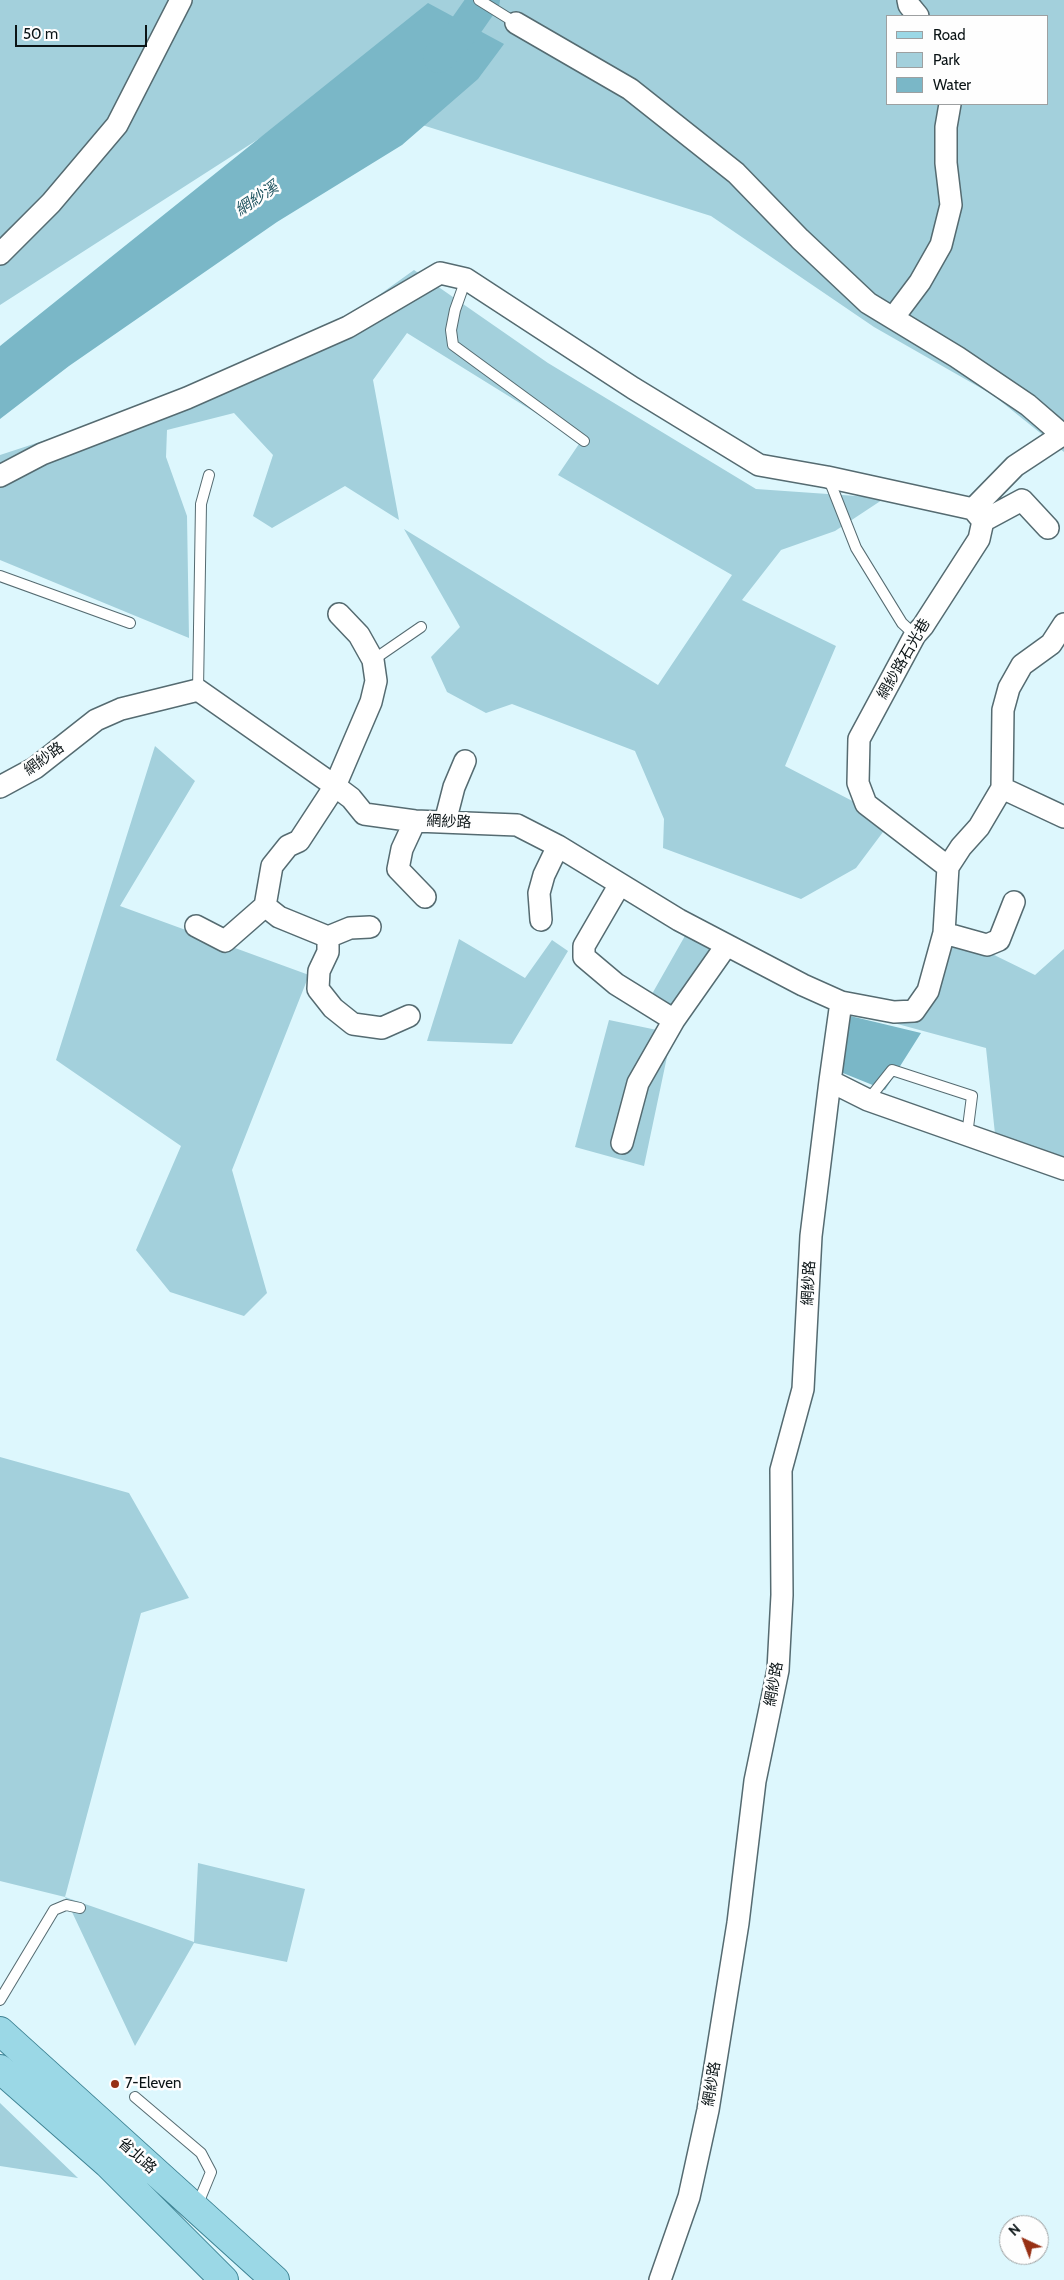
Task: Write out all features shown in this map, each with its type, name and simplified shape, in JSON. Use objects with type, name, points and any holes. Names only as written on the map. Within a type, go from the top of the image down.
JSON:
[{"type":"main road","name":"省北路","points":[[0,2031],[195,2209],[265,2277]]},
{"type":"main road","name":"省北路","points":[[0,2069],[108,2164],[224,2280]]},
{"type":"street","points":[[0,254],[51,203],[117,125],[181,0]]},
{"type":"street","points":[[908,0],[909,5],[917,15]]},
{"type":"street","points":[[516,23],[630,89],[736,173],[800,239],[868,303],[958,357],[1028,404],[1063,436]]},
{"type":"street","points":[[893,318],[920,282],[941,244],[951,205],[946,163],[946,127],[950,105]]},
{"type":"street","points":[[0,476],[42,454],[187,398],[348,327],[440,273],[466,279],[633,388],[759,465],[828,477],[978,515],[1022,500],[1048,528]]},
{"type":"street","name":"網紗路石光巷","points":[[948,867],[866,804],[858,783],[859,739],[915,635],[979,539],[978,515],[1015,466],[1063,436]]},
{"type":"street","points":[[196,926],[225,941],[265,906],[272,866],[288,846],[299,841],[335,786],[371,702],[376,681],[373,660],[359,635],[339,614]]},
{"type":"street","points":[[841,1002],[894,1012],[914,1011],[928,991],[944,933],[948,867],[979,827],[1002,788],[1003,710],[1009,688],[1022,665],[1051,644],[1064,624]]},
{"type":"street","name":"網紗路","points":[[0,787],[35,768],[96,720],[120,710],[198,690],[335,786],[351,798],[364,814],[415,821],[517,825],[558,846],[726,946],[841,1002],[811,1236],[803,1388],[781,1470],[782,1595],[778,1670],[755,1781],[738,1923],[708,2110],[689,2197],[660,2280]]},
{"type":"street","points":[[446,822],[454,787],[465,761]]},
{"type":"street","points":[[1002,788],[1064,817]]},
{"type":"street","points":[[415,821],[402,849],[398,868],[425,897]]},
{"type":"street","points":[[541,920],[539,894],[544,875],[558,846]]},
{"type":"street","points":[[620,884],[584,946],[584,957],[616,984],[674,1020]]},
{"type":"street","points":[[944,933],[988,945],[999,940],[1014,902]]},
{"type":"street","points":[[265,906],[279,917],[328,938],[350,928],[370,927]]},
{"type":"street","points":[[328,938],[328,952],[320,971],[318,989],[333,1008],[353,1024],[382,1028],[408,1016]]},
{"type":"street","points":[[622,1143],[638,1084],[674,1020],[726,946]]},
{"type":"street","points":[[830,1081],[868,1100],[1064,1169]]},
{"type":"lane","points":[[479,0],[516,23]]},
{"type":"lane","points":[[466,279],[455,310],[452,330],[453,344],[584,441]]},
{"type":"lane","points":[[198,690],[201,504],[208,475]]},
{"type":"lane","points":[[828,477],[856,548],[902,622],[915,635]]},
{"type":"lane","points":[[0,576],[130,623]]},
{"type":"lane","points":[[373,660],[421,627]]},
{"type":"lane","points":[[868,1100],[892,1070],[972,1096],[967,1135]]},
{"type":"lane","points":[[0,2000],[54,1910],[66,1905],[80,1908]]},
{"type":"lane","points":[[135,2097],[201,2153],[211,2172],[195,2209]]},
{"type":"green space","points":[[0,0],[1064,0],[1064,452],[993,395],[874,327],[711,216],[327,95],[0,305]]},
{"type":"green space","points":[[414,270],[548,363],[756,489],[885,498],[835,531],[781,550],[742,600],[836,646],[785,766],[862,806],[886,828],[856,868],[801,899],[663,848],[664,819],[635,751],[512,704],[486,713],[447,692],[431,657],[460,627],[404,529],[658,685],[732,575],[558,475],[581,441],[407,333],[373,380],[399,520],[345,486],[272,528],[253,516],[273,455],[234,413],[167,430],[166,457],[187,516],[189,638],[0,560],[0,455],[287,361]]},
{"type":"green space","points":[[155,746],[195,781],[120,906],[309,975],[232,1170],[267,1293],[244,1316],[170,1292],[136,1250],[181,1146],[56,1060]]},
{"type":"green space","points":[[690,927],[719,946],[672,1033],[644,1166],[575,1147],[609,1020],[657,1030],[670,1007],[648,1001]]},
{"type":"green space","points":[[939,928],[1035,975],[1064,949],[1064,1161],[995,1134],[986,1048],[831,1006],[909,1005],[917,995]]},
{"type":"green space","points":[[459,939],[525,978],[552,940],[568,951],[512,1044],[427,1041]]},
{"type":"green space","points":[[0,1457],[129,1493],[189,1598],[141,1613],[65,1897],[0,1881]]},
{"type":"green space","points":[[198,1863],[305,1889],[287,1962],[194,1943],[135,2046],[65,1897],[194,1942]]},
{"type":"green space","points":[[0,2103],[78,2178],[0,2166]]},
{"type":"water","points":[[428,3],[504,44],[478,79],[402,145],[277,222],[69,366],[0,419],[0,346]]},
{"type":"water","points":[[846,1015],[921,1033],[885,1090],[833,1069]]},
{"type":"waterway","name":"網紗溪","points":[[439,57],[461,33],[484,0]]},
{"type":"place","name":"7-Eleven","points":[[115,2084]]}]
